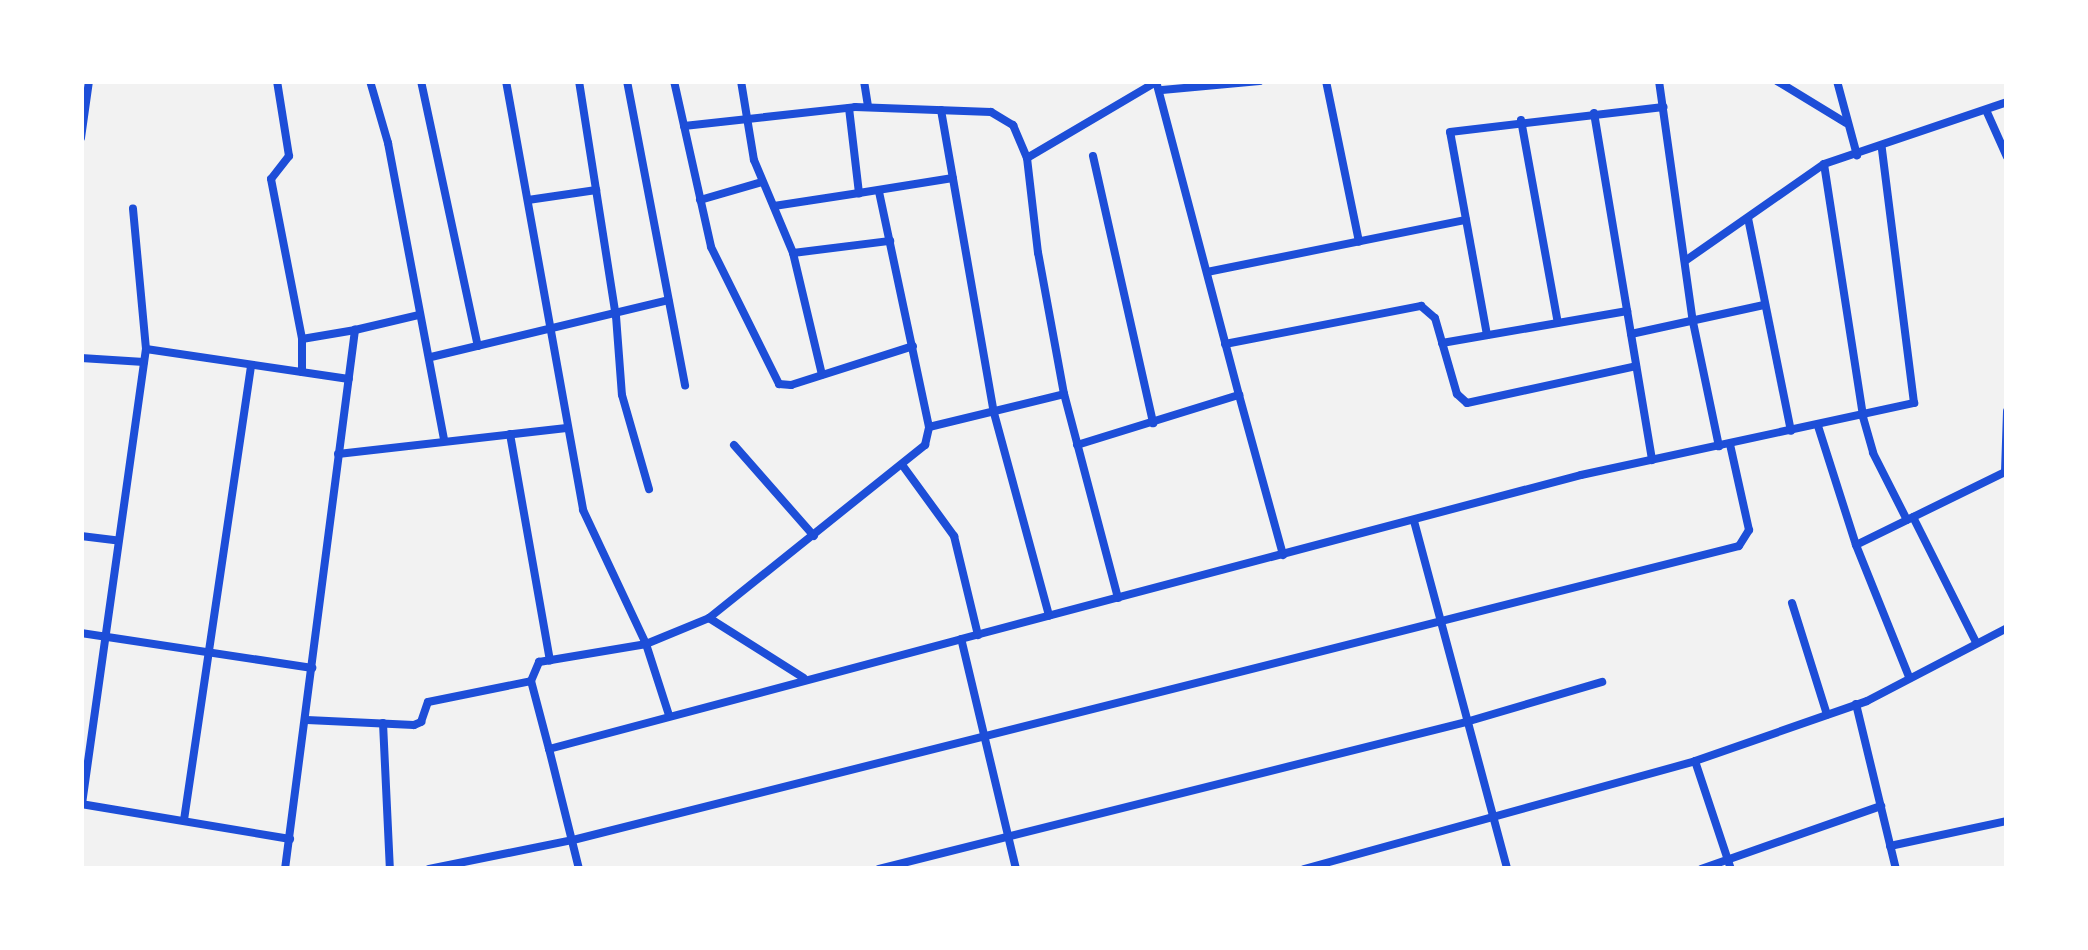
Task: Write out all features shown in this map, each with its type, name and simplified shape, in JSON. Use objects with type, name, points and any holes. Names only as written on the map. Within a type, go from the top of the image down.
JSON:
[{"type":"street","points":[[81,135],[89,81]]},
{"type":"street","points":[[277,81],[289,156],[271,178],[302,339],[302,372]]},
{"type":"street","points":[[370,81],[388,143],[444,440]]},
{"type":"street","points":[[421,81],[478,346]]},
{"type":"street","points":[[506,81],[584,510],[646,644],[669,715]]},
{"type":"street","points":[[579,81],[616,316],[622,394],[649,489]]},
{"type":"street","points":[[627,81],[685,386]]},
{"type":"street","points":[[674,81],[719,271],[774,378],[784,386],[913,346]]},
{"type":"street","points":[[741,81],[763,182],[793,253],[822,375]]},
{"type":"street","points":[[864,81],[868,107]]},
{"type":"street","points":[[1027,158],[1158,84],[1260,81]]},
{"type":"street","points":[[1326,81],[1359,242]]},
{"type":"street","points":[[1659,81],[1694,322],[1718,446]]},
{"type":"street","points":[[1777,81],[1846,123]]},
{"type":"street","points":[[1837,81],[1857,155]]},
{"type":"street","points":[[1158,84],[1283,556]]},
{"type":"street","points":[[1685,261],[1824,164],[2007,102]]},
{"type":"street","points":[[684,126],[868,107],[1004,117],[1027,158],[1038,253],[1064,394],[1118,598]]},
{"type":"street","points":[[1487,335],[1450,132],[1521,120],[1664,107]]},
{"type":"street","points":[[849,108],[860,193]]},
{"type":"street","points":[[941,110],[994,412],[1049,616]]},
{"type":"street","points":[[1986,110],[2007,157]]},
{"type":"street","points":[[1593,112],[1652,460]]},
{"type":"street","points":[[1521,120],[1558,322]]},
{"type":"street","points":[[549,749],[1652,460],[1910,406],[1916,398],[1882,148]]},
{"type":"street","points":[[1093,156],[1153,423]]},
{"type":"street","points":[[1824,164],[1863,417],[1888,488],[1910,519],[1976,642]]},
{"type":"street","points":[[774,206],[953,178]]},
{"type":"street","points":[[700,200],[763,182]]},
{"type":"street","points":[[528,200],[596,190]]},
{"type":"street","points":[[579,869],[531,681],[533,667],[646,644],[709,618],[925,445],[928,427],[879,190]]},
{"type":"street","points":[[134,209],[146,349],[101,635],[81,804],[290,839]]},
{"type":"street","points":[[1748,218],[1792,431]]},
{"type":"street","points":[[1207,272],[1466,220]]},
{"type":"street","points":[[793,253],[890,241]]},
{"type":"street","points":[[430,357],[668,300]]},
{"type":"street","points":[[1631,334],[1764,305]]},
{"type":"street","points":[[1225,344],[1421,306],[1435,318],[1457,394],[1466,403],[1636,366]]},
{"type":"street","points":[[1442,343],[1627,311]]},
{"type":"street","points":[[302,339],[419,315]]},
{"type":"street","points":[[285,869],[355,330]]},
{"type":"street","points":[[146,349],[349,379]]},
{"type":"street","points":[[81,358],[144,362]]},
{"type":"street","points":[[184,820],[251,367]]},
{"type":"street","points":[[928,427],[1064,394]]},
{"type":"street","points":[[1077,445],[1240,395]]},
{"type":"street","points":[[1856,545],[2006,471],[2007,411]]},
{"type":"street","points":[[1818,426],[1856,545],[1909,677]]},
{"type":"street","points":[[338,454],[567,428]]},
{"type":"street","points":[[510,434],[550,660]]},
{"type":"street","points":[[429,869],[573,840],[1746,542],[1749,530],[1730,444]]},
{"type":"street","points":[[734,445],[814,536]]},
{"type":"street","points":[[903,466],[954,536],[978,635]]},
{"type":"street","points":[[1414,521],[1507,869]]},
{"type":"street","points":[[81,536],[116,540]]},
{"type":"street","points":[[1792,603],[1827,715]]},
{"type":"street","points":[[709,618],[806,679]]},
{"type":"street","points":[[1304,869],[1695,761],[1856,704],[2007,628]]},
{"type":"street","points":[[81,633],[312,668]]},
{"type":"street","points":[[961,639],[1016,869]]},
{"type":"street","points":[[307,720],[418,724],[428,702],[531,681]]},
{"type":"street","points":[[879,869],[1466,722],[1601,682]]},
{"type":"street","points":[[1856,704],[1896,869]]},
{"type":"street","points":[[383,723],[390,869]]},
{"type":"street","points":[[1695,761],[1730,865]]},
{"type":"street","points":[[1701,869],[1730,865],[1881,806]]},
{"type":"street","points":[[1890,845],[2007,821]]}]
